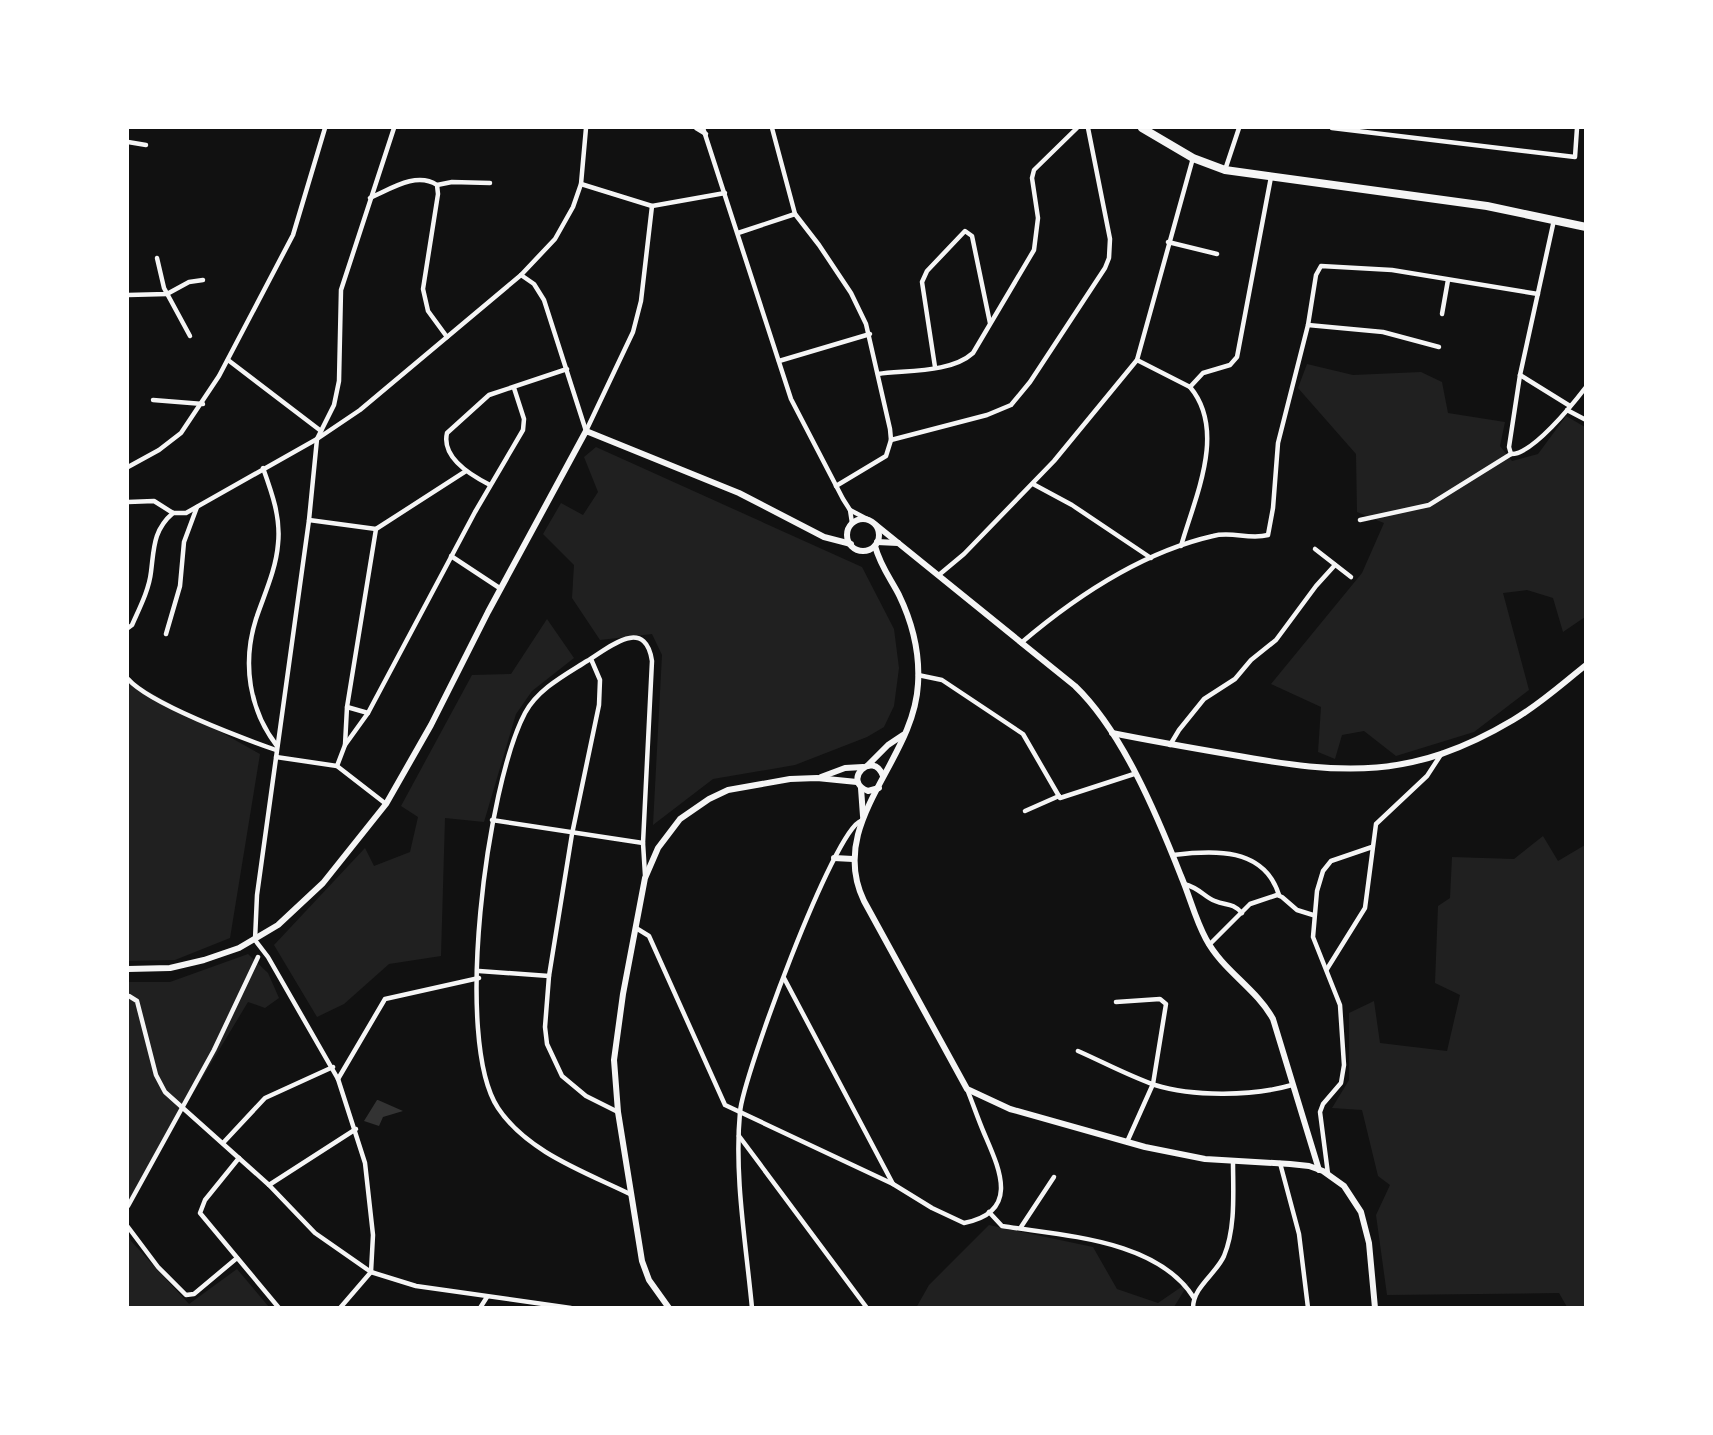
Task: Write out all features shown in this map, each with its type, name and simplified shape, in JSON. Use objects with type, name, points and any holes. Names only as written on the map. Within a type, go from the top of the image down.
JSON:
[{"type":"main road","points":[[1145,128],[1193,158],[1225,170],[1487,206],[1586,227]]},
{"type":"street","points":[[128,467],[174,439],[203,404],[293,235],[325,128]]},
{"type":"street","points":[[340,1308],[371,1272],[374,1248],[365,1163],[339,1079],[268,957],[255,940],[259,874],[309,520],[317,440],[334,405],[339,381],[339,308],[343,281],[394,128]]},
{"type":"street","points":[[128,502],[154,501],[173,513],[180,514],[197,507],[263,468],[317,440],[375,400],[521,275],[562,229],[581,183],[586,128]]},
{"type":"street","points":[[696,128],[706,134]]},
{"type":"street","points":[[703,128],[796,411],[850,510],[852,523],[848,531],[834,540]]},
{"type":"street","points":[[772,128],[795,214],[819,245],[850,293],[870,334],[891,440],[888,453],[882,460],[836,486]]},
{"type":"street","points":[[878,374],[935,367],[968,357],[978,346],[1036,242],[1038,218],[1032,178],[1034,170],[1077,128]]},
{"type":"street","points":[[891,440],[987,415],[1011,405],[1030,382],[1105,268],[1109,258],[1110,239],[1088,128]]},
{"type":"street","points":[[1225,170],[1237,128]]},
{"type":"street","points":[[1332,128],[1575,157],[1577,128]]},
{"type":"street","points":[[1408,136],[1410,128]]},
{"type":"street","points":[[128,142],[146,145]]},
{"type":"street","points":[[940,574],[964,554],[1033,484],[1110,396],[1137,360],[1193,158]]},
{"type":"street","points":[[1190,387],[1203,373],[1230,365],[1237,357],[1271,177]]},
{"type":"street","points":[[370,198],[411,181],[426,180],[437,185],[452,182],[490,183]]},
{"type":"street","points":[[581,183],[652,206],[725,193]]},
{"type":"street","points":[[437,185],[438,194],[423,289],[429,314],[447,337]]},
{"type":"street","points":[[128,969],[171,968],[227,953],[255,940],[295,910],[323,883],[386,804],[431,725],[586,431],[633,332],[641,301],[652,206]]},
{"type":"street","points":[[738,233],[795,214]]},
{"type":"street","points":[[1511,454],[1509,447],[1520,375],[1554,220]]},
{"type":"street","points":[[935,367],[922,282],[927,272],[965,231],[972,236],[990,323]]},
{"type":"street","points":[[1168,242],[1217,254]]},
{"type":"street","points":[[157,258],[167,294],[190,336]]},
{"type":"street","points":[[1021,643],[1070,605],[1151,558],[1218,535],[1262,536],[1270,532],[1278,443],[1308,325],[1316,275],[1322,266],[1392,270],[1538,294]]},
{"type":"street","points":[[521,275],[530,281],[541,294],[586,431]]},
{"type":"street","points":[[128,295],[167,294],[189,282],[203,280]]},
{"type":"street","points":[[1442,314],[1448,280]]},
{"type":"street","points":[[1308,325],[1383,332],[1439,347]]},
{"type":"street","points":[[779,362],[870,334]]},
{"type":"street","points":[[228,360],[321,431]]},
{"type":"street","points":[[1137,360],[1190,387],[1205,414],[1209,443],[1181,546]]},
{"type":"street","points":[[490,485],[466,471],[448,446],[447,433],[486,397],[567,369]]},
{"type":"street","points":[[1520,375],[1586,420]]},
{"type":"street","points":[[1360,520],[1429,506],[1511,454],[1518,454],[1539,438],[1586,387]]},
{"type":"street","points":[[345,745],[368,713],[451,556],[524,426],[514,388]]},
{"type":"street","points":[[153,400],[203,404]]},
{"type":"street","points":[[586,431],[739,493],[834,540],[851,544],[879,563],[899,595],[913,632],[918,675],[916,699],[901,745],[883,776],[854,841],[855,877],[864,901],[967,1089],[1002,1180],[1001,1196],[989,1212],[973,1221],[962,1222],[893,1184],[725,1106],[650,936],[636,928]]},
{"type":"street","points":[[263,468],[275,508],[278,545],[270,579],[255,622],[248,659],[250,682],[258,714],[277,748]]},
{"type":"street","points":[[309,520],[376,529],[466,471]]},
{"type":"street","points":[[1033,484],[1072,504],[1151,558]]},
{"type":"street","points":[[165,634],[173,618],[180,586],[184,542],[197,507]]},
{"type":"street","points":[[850,510],[869,520],[940,574],[1083,694],[1112,733],[1173,855],[1197,921],[1209,945],[1225,966],[1270,1014],[1319,1170]]},
{"type":"street","points":[[128,628],[132,625],[148,584],[154,542],[166,518],[173,513]]},
{"type":"street","points":[[852,523],[860,519],[869,520]]},
{"type":"street","points":[[876,525],[879,534],[876,544],[879,563]]},
{"type":"street","points":[[338,766],[345,745],[347,707],[376,529]]},
{"type":"street","points":[[848,531],[851,544]]},
{"type":"street","points":[[862,551],[876,544],[898,543]]},
{"type":"street","points":[[1315,549],[1351,577]]},
{"type":"street","points":[[451,556],[501,589]]},
{"type":"street","points":[[1170,745],[1204,699],[1235,679],[1251,660],[1276,640],[1316,586],[1335,565]]},
{"type":"street","points":[[630,1194],[533,1143],[515,1128],[498,1108],[483,1068],[478,978],[482,891],[492,820],[508,756],[526,711],[546,689],[626,638],[639,639],[650,651],[643,843],[645,878],[615,1046],[618,1112],[630,1194],[645,1271],[669,1308]]},
{"type":"street","points":[[591,659],[600,680],[599,705],[572,834],[549,976],[545,1027],[547,1044],[558,1070],[567,1082],[586,1096],[618,1112]]},
{"type":"street","points":[[1112,733],[1304,767],[1338,770],[1391,766],[1442,753],[1513,720],[1586,665]]},
{"type":"street","points":[[918,675],[942,680],[1018,730],[1031,745],[1059,796]]},
{"type":"street","points":[[128,679],[152,696],[224,730],[277,748]]},
{"type":"street","points":[[347,707],[368,713]]},
{"type":"street","points":[[862,819],[858,773],[888,745],[904,735]]},
{"type":"street","points":[[1327,969],[1365,908],[1372,847],[1379,821],[1423,780],[1442,753]]},
{"type":"street","points":[[276,758],[338,766],[386,804]]},
{"type":"street","points":[[818,778],[845,768],[866,766],[879,769],[883,776]]},
{"type":"street","points":[[1025,811],[1059,796],[1068,797],[1134,774]]},
{"type":"street","points":[[645,878],[665,836],[680,819],[709,799],[740,787],[774,781],[818,778],[859,785],[872,791],[879,788]]},
{"type":"street","points":[[752,1308],[739,1136],[743,1095],[811,906],[852,827],[862,819]]},
{"type":"street","points":[[492,820],[643,843]]},
{"type":"street","points":[[1328,1174],[1320,1112],[1323,1104],[1341,1083],[1344,1065],[1341,1010],[1327,969],[1314,941],[1313,915],[1317,891],[1325,866],[1335,859],[1372,847]]},
{"type":"street","points":[[1173,855],[1209,851],[1246,857],[1260,865],[1269,875],[1279,895],[1297,910],[1313,915]]},
{"type":"street","points":[[834,858],[853,859]]},
{"type":"street","points":[[1184,884],[1200,890],[1214,901],[1233,905],[1242,913]]},
{"type":"street","points":[[1209,945],[1250,904],[1279,895]]},
{"type":"street","points":[[128,1206],[214,1050],[258,957]]},
{"type":"street","points":[[479,971],[549,976]]},
{"type":"street","points":[[339,1079],[385,999],[478,978]]},
{"type":"street","points":[[784,978],[893,1184]]},
{"type":"street","points":[[129,996],[137,1001],[161,1083],[173,1101],[269,1185],[315,1233],[371,1272],[416,1286],[571,1308]]},
{"type":"street","points":[[1116,1002],[1147,999],[1165,1001],[1154,1084],[1127,1142]]},
{"type":"street","points":[[1078,1051],[1154,1084],[1169,1088],[1240,1094],[1292,1085]]},
{"type":"street","points":[[223,1143],[265,1098],[333,1067]]},
{"type":"street","points":[[967,1089],[1010,1109],[1127,1142],[1205,1159],[1309,1166],[1328,1174],[1350,1193],[1362,1212],[1369,1242],[1375,1308]]},
{"type":"street","points":[[269,1185],[356,1129]]},
{"type":"street","points":[[739,1136],[867,1308]]},
{"type":"street","points":[[239,1158],[200,1210],[206,1222],[279,1308]]},
{"type":"street","points":[[1194,1308],[1194,1298],[1225,1254],[1231,1218],[1233,1161]]},
{"type":"street","points":[[1280,1163],[1299,1234],[1308,1308]]},
{"type":"street","points":[[1021,1227],[1054,1177]]},
{"type":"street","points":[[989,1212],[1002,1226],[1074,1236],[1135,1253],[1170,1270],[1194,1298]]},
{"type":"street","points":[[128,1227],[158,1267],[186,1295],[194,1294],[237,1258]]},
{"type":"street","points":[[480,1308],[487,1297]]},
{"type":"shaded area","points":[[1307,364],[1353,375],[1421,372],[1442,382],[1448,413],[1505,422],[1500,446],[1512,461],[1538,454],[1566,416],[1585,427],[1585,617],[1563,632],[1553,598],[1527,590],[1503,593],[1529,690],[1474,732],[1396,756],[1364,731],[1342,735],[1335,759],[1318,752],[1321,707],[1271,684],[1362,573],[1384,523],[1357,512],[1356,454],[1298,388]]},
{"type":"shaded area","points":[[596,447],[862,567],[894,629],[899,668],[894,706],[884,727],[867,737],[795,765],[713,779],[653,825],[662,655],[652,634],[600,640],[572,598],[574,565],[543,534],[561,503],[583,515],[598,492],[584,457]]},
{"type":"shaded area","points":[[547,619],[574,658],[532,691],[516,714],[484,822],[445,818],[441,956],[389,964],[344,1004],[317,1017],[274,945],[365,848],[374,866],[410,852],[418,817],[401,806],[472,675],[511,674]]},
{"type":"shaded area","points":[[128,680],[260,754],[230,938],[175,960],[128,961]]},
{"type":"shaded area","points":[[1543,836],[1558,861],[1585,845],[1585,1307],[1567,1307],[1559,1293],[1387,1295],[1376,1215],[1390,1185],[1378,1176],[1362,1110],[1332,1108],[1349,1080],[1349,1013],[1374,1001],[1380,1043],[1447,1051],[1460,995],[1435,983],[1438,906],[1450,898],[1452,857],[1514,859]]},
{"type":"shaded area","points":[[248,954],[268,973],[279,998],[265,1008],[248,1002],[128,1201],[128,982],[170,982]]},
{"type":"shaded area","points":[[377,1100],[403,1111],[383,1117],[379,1126],[364,1121]]},
{"type":"shaded area","points":[[989,1225],[1093,1247],[1117,1289],[1158,1303],[1190,1281],[1174,1307],[916,1308],[929,1285]]},
{"type":"shaded area","points":[[128,1233],[131,1241],[189,1304],[237,1269],[269,1307],[128,1307]]}]
